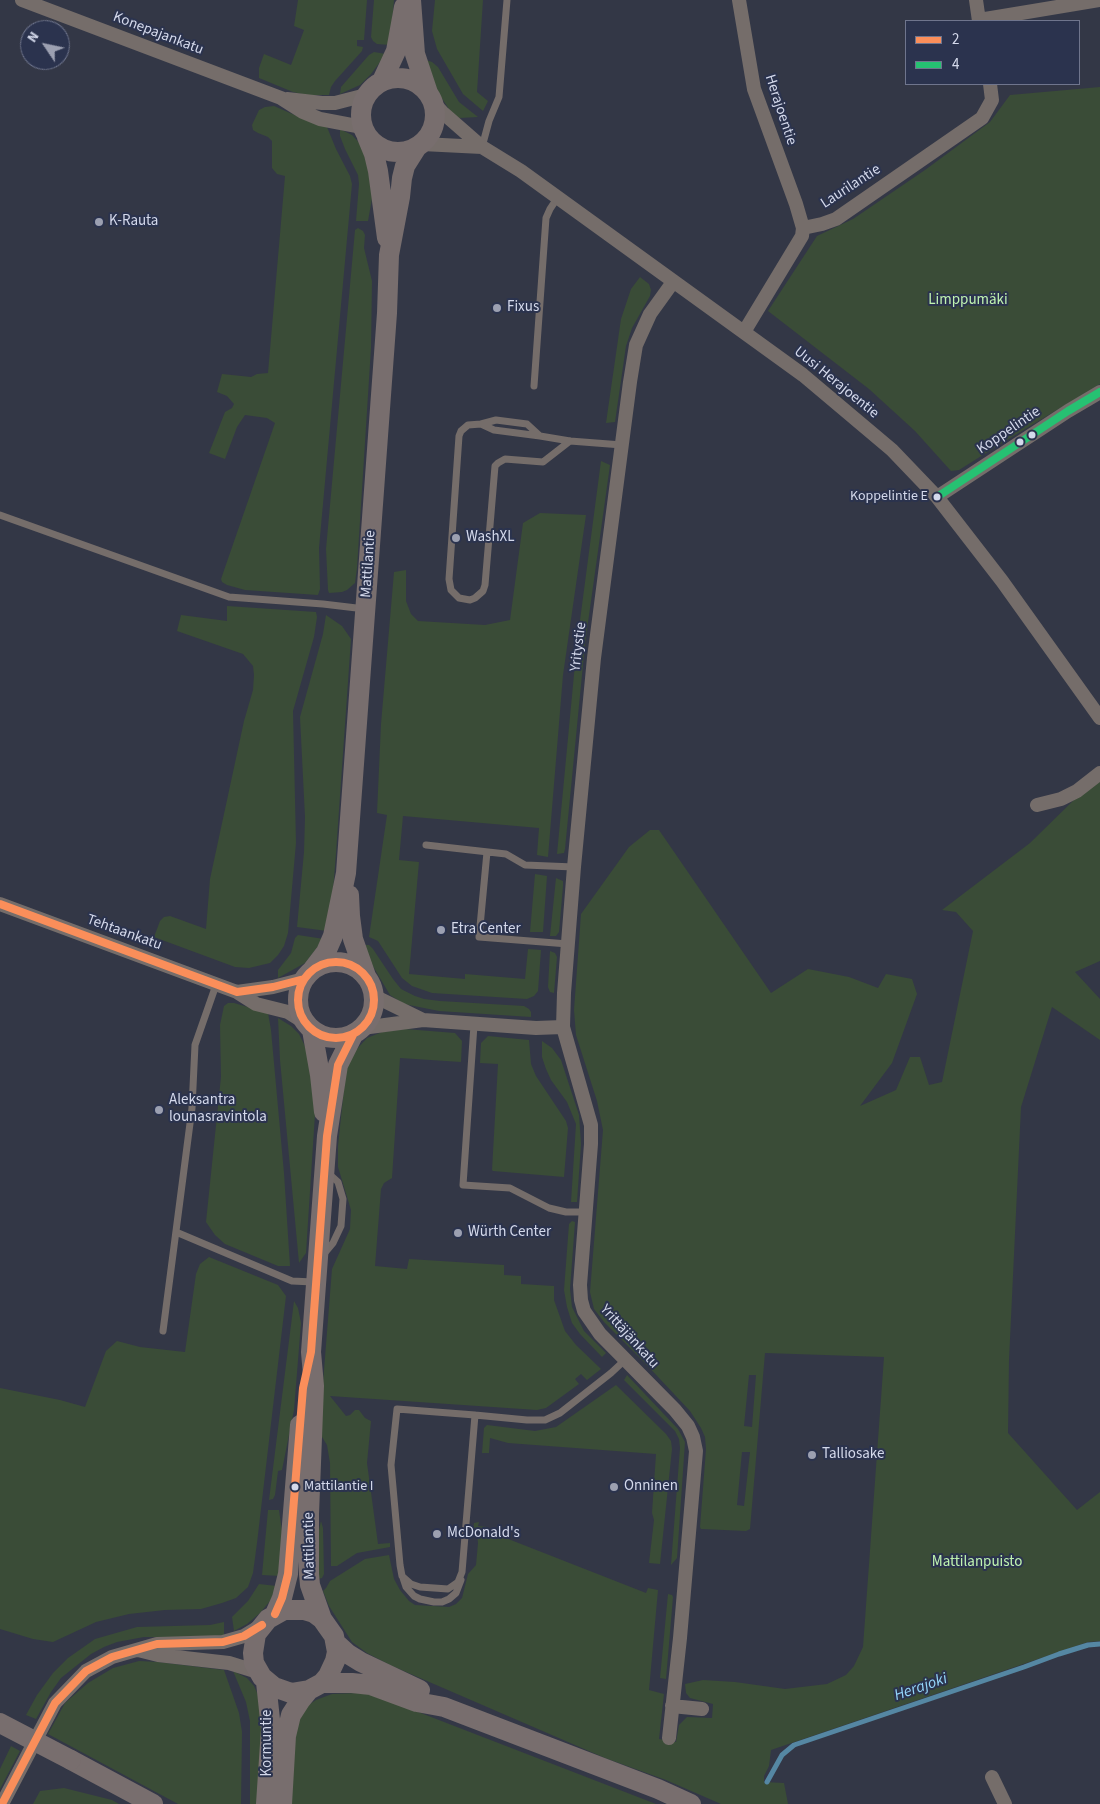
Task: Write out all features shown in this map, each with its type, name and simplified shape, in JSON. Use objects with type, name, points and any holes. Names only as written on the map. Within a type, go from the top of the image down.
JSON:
[{"type":"street","name":"Konepajankatu","points":[[22,0],[282,98],[322,104],[366,95]]},
{"type":"street","points":[[382,81],[396,51],[406,0]]},
{"type":"street","points":[[411,0],[415,54],[430,97],[435,112],[431,132],[419,146],[406,152],[396,152],[385,150],[375,145],[365,132],[360,116],[362,105],[366,95],[382,81],[391,78],[402,78],[416,83],[430,97]]},
{"type":"street","name":"Herajoentie","points":[[739,0],[754,89],[796,204],[802,228]]},
{"type":"street","points":[[976,0],[979,20],[1099,0]]},
{"type":"street","name":"Laurilantie","points":[[802,228],[836,219],[982,118],[992,100],[990,85]]},
{"type":"street","name":"Uusi Herajoentie","points":[[430,97],[442,112],[482,147],[515,166],[803,375],[892,450],[937,497],[1002,581],[1100,718]]},
{"type":"street","name":"Konepajankatu","points":[[282,98],[303,112],[320,119],[365,132]]},
{"type":"street","name":"Mattilantie","points":[[365,132],[378,170],[389,255]]},
{"type":"street","name":"Uusi Herajoentie","points":[[419,146],[482,147]]},
{"type":"street","name":"Mattilantie","points":[[308,974],[326,952],[333,936],[346,873],[387,313],[389,255],[404,171],[419,146]]},
{"type":"street","points":[[744,332],[802,236],[802,228]]},
{"type":"street","name":"Yritystie","points":[[564,1027],[574,867],[594,658],[630,382],[636,345],[650,314],[673,282]]},
{"type":"street","name":"Koppelintie","points":[[937,497],[1100,392]]},
{"type":"street","points":[[1037,805],[1061,799],[1077,791],[1100,772]]},
{"type":"street","name":"Mattilantie","points":[[346,873],[353,938],[366,976]]},
{"type":"street","name":"Tehtaankatu","points":[[0,904],[237,992],[256,1004],[288,1012],[308,1026]]},
{"type":"street","points":[[357,1032],[372,1013],[374,996],[366,976],[353,966],[337,962],[324,964],[308,974],[299,989],[297,1000],[299,1012],[308,1026],[321,1036],[331,1039],[342,1038],[357,1032],[423,1020],[536,1028],[564,1027]]},
{"type":"street","name":"Tehtaankatu","points":[[237,992],[272,987],[308,974]]},
{"type":"street","points":[[374,996],[423,1020]]},
{"type":"street","name":"Mattilantie","points":[[308,1026],[320,1075],[326,1136]]},
{"type":"street","name":"Yrittäjänkatu","points":[[564,1027],[566,1043],[590,1125],[591,1144],[580,1285],[582,1306],[592,1324],[688,1426],[696,1451],[669,1738]]},
{"type":"street","name":"Mattilantie","points":[[322,1619],[312,1592],[309,1574],[309,1514],[314,1386],[311,1352],[316,1263],[326,1136],[338,1065],[357,1032]]},
{"type":"street","name":"Mattilantie","points":[[268,1619],[282,1598],[288,1574],[303,1388],[311,1352]]},
{"type":"street","points":[[2,1804],[44,1720],[61,1696],[86,1671],[112,1657],[158,1644],[228,1641],[252,1632],[268,1619],[284,1610],[304,1610],[314,1613],[322,1619],[331,1630],[336,1643],[336,1661],[328,1676],[316,1686]]},
{"type":"street","points":[[262,1677],[252,1653],[256,1634],[268,1619]]},
{"type":"street","points":[[336,1643],[361,1662],[422,1691],[444,1707]]},
{"type":"street","points":[[137,1650],[158,1656],[228,1663],[262,1677],[282,1691],[300,1692],[316,1686],[352,1683],[371,1685],[418,1702],[444,1707],[658,1789],[691,1804]]},
{"type":"street","name":"Kormuntie","points":[[262,1677],[271,1729],[266,1804]]},
{"type":"street","name":"Kormuntie","points":[[282,1804],[288,1725],[296,1706],[316,1686]]},
{"type":"street","points":[[672,1706],[702,1709]]},
{"type":"street","points":[[0,1723],[153,1804]]},
{"type":"street","points":[[992,1777],[1006,1804]]},
{"type":"lane","points":[[482,147],[489,121],[499,97],[507,0]]},
{"type":"lane","points":[[534,386],[546,218],[558,198]]},
{"type":"lane","points":[[540,436],[527,424],[496,420],[468,425],[459,436],[449,585],[454,595],[464,600],[470,600],[480,595],[485,585],[494,470],[498,463],[505,459],[543,462],[570,441]]},
{"type":"lane","points":[[481,424],[494,430],[570,441],[622,444]]},
{"type":"lane","points":[[0,515],[229,597],[323,604],[365,610]]},
{"type":"lane","points":[[426,846],[506,854],[525,865],[574,867]]},
{"type":"lane","points":[[487,852],[479,937],[568,944]]},
{"type":"lane","points":[[163,1330],[192,1108],[194,1045],[216,985]]},
{"type":"lane","points":[[474,1024],[464,1185],[510,1188],[549,1208],[566,1212],[586,1212]]},
{"type":"lane","points":[[176,1232],[292,1281],[315,1283]]},
{"type":"lane","points":[[475,1416],[460,1585],[456,1593],[442,1602],[427,1602],[414,1596],[406,1587],[402,1576],[391,1465],[397,1409],[545,1420],[560,1414],[626,1360]]},
{"type":"lane","points":[[402,1576],[411,1584],[420,1587],[448,1589],[458,1582],[462,1572]]},
{"type":"green space","points":[[298,0],[367,0],[364,40],[357,40],[357,46],[363,47],[362,51],[335,81],[329,95],[306,95],[293,92],[259,78],[259,68],[264,54],[291,65],[304,30],[294,26]]},
{"type":"green space","points":[[374,0],[394,0],[390,45],[377,44],[371,37]]},
{"type":"green space","points":[[435,0],[483,0],[477,92],[488,101],[483,111],[463,94],[437,49],[432,31]]},
{"type":"green space","points":[[374,52],[386,54],[360,85],[340,94],[341,87],[369,55]]},
{"type":"green space","points":[[423,59],[432,62],[438,67],[459,102],[478,117],[459,118],[451,112],[437,91]]},
{"type":"green space","name":"Limppumäki","points":[[1100,87],[1100,384],[959,470],[951,471],[915,431],[869,389],[768,311],[817,236],[853,219],[925,170],[990,122],[1010,95]]},
{"type":"green space","points":[[274,106],[327,127],[352,184],[319,548],[320,589],[318,595],[245,590],[227,585],[221,579],[275,423],[267,418],[245,415],[237,427],[225,459],[209,453],[225,412],[232,408],[234,404],[227,396],[217,392],[222,374],[251,377],[257,374],[268,373],[285,176],[277,174],[272,168],[272,141],[253,130],[252,125],[259,110]]},
{"type":"green space","points":[[340,129],[352,135],[365,149],[373,193],[368,221],[356,221],[358,175],[345,149],[340,136]]},
{"type":"green space","points":[[358,228],[365,235],[364,248],[372,281],[371,348],[357,568],[355,583],[342,592],[329,593],[326,549],[355,230]]},
{"type":"green space","points":[[640,277],[649,284],[650,296],[632,328],[626,346],[615,422],[606,423],[621,319],[631,289]]},
{"type":"green space","points":[[601,461],[610,465],[585,644],[565,849],[564,853],[557,854],[577,643]]},
{"type":"green space","points":[[540,513],[586,515],[563,675],[548,857],[537,855],[539,828],[403,816],[399,860],[419,862],[409,974],[465,979],[465,974],[525,979],[528,949],[541,950],[538,991],[534,996],[527,999],[432,993],[412,986],[402,978],[378,941],[369,937],[387,815],[377,813],[381,724],[394,572],[406,570],[406,601],[411,614],[418,621],[485,625],[510,620],[523,523]]},
{"type":"green space","points":[[227,606],[316,612],[317,617],[314,637],[293,711],[296,843],[288,933],[284,946],[270,963],[249,968],[235,967],[154,937],[160,921],[164,917],[170,916],[206,929],[210,879],[244,721],[253,690],[254,675],[253,666],[243,654],[177,631],[181,615],[227,621]]},
{"type":"green space","points":[[326,615],[342,626],[351,639],[331,917],[327,931],[297,927],[304,852],[305,817],[300,717],[323,634]]},
{"type":"green space","name":"Mattilanpuisto","points":[[1100,779],[1100,961],[1075,972],[1100,999],[1100,1040],[1052,1007],[1021,1107],[1009,1360],[1008,1433],[1077,1510],[1100,1492],[1100,1641],[1088,1642],[771,1750],[764,1782],[784,1783],[788,1804],[721,1804],[666,1780],[605,1758],[390,1665],[367,1653],[352,1642],[329,1606],[323,1591],[330,1581],[365,1559],[389,1555],[394,1579],[409,1601],[415,1605],[449,1607],[456,1604],[462,1598],[468,1574],[476,1565],[478,1543],[477,1534],[473,1531],[474,1523],[479,1522],[478,1526],[487,1527],[493,1533],[646,1593],[648,1588],[658,1590],[649,1690],[664,1694],[659,1739],[676,1742],[679,1725],[687,1717],[712,1718],[713,1704],[690,1698],[686,1693],[685,1684],[703,1680],[735,1682],[785,1689],[827,1684],[846,1675],[854,1666],[863,1647],[884,1357],[765,1353],[750,1529],[746,1531],[701,1529],[706,1449],[705,1437],[701,1428],[690,1411],[604,1322],[594,1309],[590,1292],[603,1130],[597,1101],[576,1035],[574,1010],[581,914],[629,847],[650,830],[659,830],[771,993],[808,969],[849,977],[878,988],[886,974],[912,979],[917,994],[892,1063],[860,1106],[896,1090],[910,1057],[920,1057],[929,1085],[942,1082],[973,931],[956,912],[942,910],[1030,843],[1080,794]],"holes":[[[749,1375],[756,1375],[752,1427],[744,1426]],[[742,1452],[750,1452],[744,1506],[737,1505]]]},
{"type":"green space","points":[[535,874],[547,876],[543,932],[530,932]]},
{"type":"green space","points":[[556,878],[563,881],[559,932],[556,936],[550,936]]},
{"type":"green space","points":[[298,935],[324,939],[305,963],[278,978],[278,970],[291,953],[295,938]]},
{"type":"green space","points":[[362,945],[369,945],[401,989],[415,996],[440,1001],[524,1006],[531,1012],[531,1017],[439,1011],[404,1004],[390,995]]},
{"type":"green space","points":[[550,951],[555,953],[557,957],[554,993],[550,992],[548,987]]},
{"type":"green space","points":[[228,1003],[268,1013],[284,1173],[290,1266],[278,1266],[225,1244],[215,1235],[206,1222],[221,1077],[220,1025],[224,1006]]},
{"type":"green space","points":[[278,1018],[291,1026],[299,1034],[304,1044],[309,1058],[315,1114],[306,1253],[299,1263],[280,1060]]},
{"type":"green space","points":[[405,1029],[455,1033],[462,1041],[461,1062],[400,1058],[392,1178],[384,1183],[381,1189],[375,1266],[407,1269],[409,1259],[504,1265],[504,1275],[521,1276],[521,1284],[554,1286],[554,1300],[565,1331],[576,1345],[601,1369],[587,1380],[581,1374],[575,1379],[579,1384],[546,1408],[537,1410],[330,1396],[346,1416],[355,1410],[359,1410],[365,1418],[371,1421],[367,1463],[378,1544],[390,1543],[390,1547],[357,1553],[337,1566],[331,1566],[330,1463],[327,1445],[322,1437],[321,1408],[332,1269],[350,1229],[351,1210],[338,1167],[338,1146],[346,1069],[356,1050],[367,1038],[382,1032]]},
{"type":"green space","points":[[488,1036],[529,1040],[531,1064],[536,1076],[566,1121],[568,1128],[564,1177],[492,1170],[498,1064],[480,1063],[481,1043]]},
{"type":"green space","points":[[542,1041],[552,1048],[561,1060],[579,1115],[581,1144],[577,1202],[571,1202],[576,1124],[567,1102],[551,1080],[546,1069],[542,1057]]},
{"type":"green space","points":[[572,1221],[575,1222],[570,1289],[572,1307],[584,1331],[606,1353],[602,1357],[572,1323],[567,1307],[564,1290],[569,1224]]},
{"type":"green space","points":[[209,1257],[278,1285],[286,1296],[257,1543],[253,1573],[248,1587],[236,1598],[201,1609],[129,1614],[96,1622],[53,1642],[33,1639],[0,1629],[0,1388],[85,1407],[106,1351],[117,1341],[140,1347],[185,1352],[196,1274],[200,1264]]},
{"type":"green space","points":[[294,1301],[298,1308],[301,1323],[294,1410],[282,1470],[278,1471],[275,1495],[273,1499],[269,1500]]},
{"type":"green space","points":[[627,1375],[678,1429],[685,1442],[677,1558],[671,1565],[680,1448],[679,1439],[675,1431],[624,1380]]},
{"type":"green space","points":[[616,1385],[671,1441],[672,1449],[660,1564],[649,1563],[654,1520],[652,1513],[656,1454],[508,1443],[490,1438],[489,1453],[482,1453],[484,1428],[487,1425],[535,1431],[556,1427]]},
{"type":"green space","points":[[268,1510],[279,1510],[282,1531],[281,1576],[262,1575]]},
{"type":"green space","points":[[321,1521],[323,1528],[324,1574],[322,1578],[318,1579],[318,1534]]},
{"type":"green space","points":[[259,1584],[277,1586],[270,1601],[260,1613],[247,1624],[234,1631],[232,1617],[248,1601]]},
{"type":"green space","points":[[668,1594],[673,1597],[666,1679],[660,1678]]},
{"type":"green space","points":[[224,1622],[224,1635],[207,1637],[144,1637],[117,1642],[104,1647],[91,1654],[61,1678],[36,1719],[26,1715],[37,1695],[53,1673],[68,1658],[95,1639],[137,1627],[210,1625]]},
{"type":"green space","points":[[139,1661],[224,1670],[239,1713],[242,1732],[241,1804],[178,1804],[48,1734],[65,1703],[88,1683],[113,1668]]},
{"type":"green space","points":[[233,1671],[247,1678],[254,1686],[259,1697],[264,1719],[262,1804],[250,1804],[250,1721],[246,1702]]},
{"type":"green space","points":[[332,1694],[372,1694],[656,1804],[290,1804],[296,1729],[301,1713],[316,1700]]},
{"type":"green space","points":[[11,1746],[20,1751],[0,1789],[0,1769]]},
{"type":"green space","points":[[64,1788],[112,1800],[119,1804],[33,1804],[40,1791]]},
{"type":"waterway","name":"Herajoki","points":[[767,1782],[782,1755],[794,1745],[1059,1654],[1088,1645],[1100,1644]]},
{"type":"transit line","name":"4","points":[[937,497],[1100,392]]},
{"type":"transit line","name":"2","points":[[0,904],[237,992],[273,987],[304,979]]},
{"type":"transit line","name":"2","points":[[336,962],[351,965],[363,973],[371,985],[374,1000],[371,1015],[363,1027],[351,1035],[336,1038],[321,1035],[309,1027],[301,1015],[298,1000],[301,985],[309,973],[321,965],[336,962]]},
{"type":"transit line","name":"2","points":[[275,1614],[282,1598],[288,1574],[303,1388],[311,1352],[327,1136],[338,1065],[353,1035]]},
{"type":"transit line","name":"2","points":[[2,1804],[55,1703],[86,1671],[112,1657],[157,1644],[223,1642],[244,1636],[262,1625]]},
{"type":"place","name":"K-Rauta","points":[[99,222]]},
{"type":"place","name":"Fixus","points":[[497,308]]},
{"type":"place","name":"Koppelintie E","points":[[937,497]]},
{"type":"place","name":"WashXL","points":[[456,538]]},
{"type":"place","name":"Etra Center","points":[[441,930]]},
{"type":"place","name":"Aleksantra lounasravintola","points":[[159,1110]]},
{"type":"place","name":"Würth Center","points":[[458,1233]]},
{"type":"place","name":"Talliosake","points":[[812,1455]]},
{"type":"place","name":"Mattilantie I","points":[[295,1487]]},
{"type":"place","name":"Onninen","points":[[614,1487]]},
{"type":"place","name":"McDonald's","points":[[437,1534]]}]
